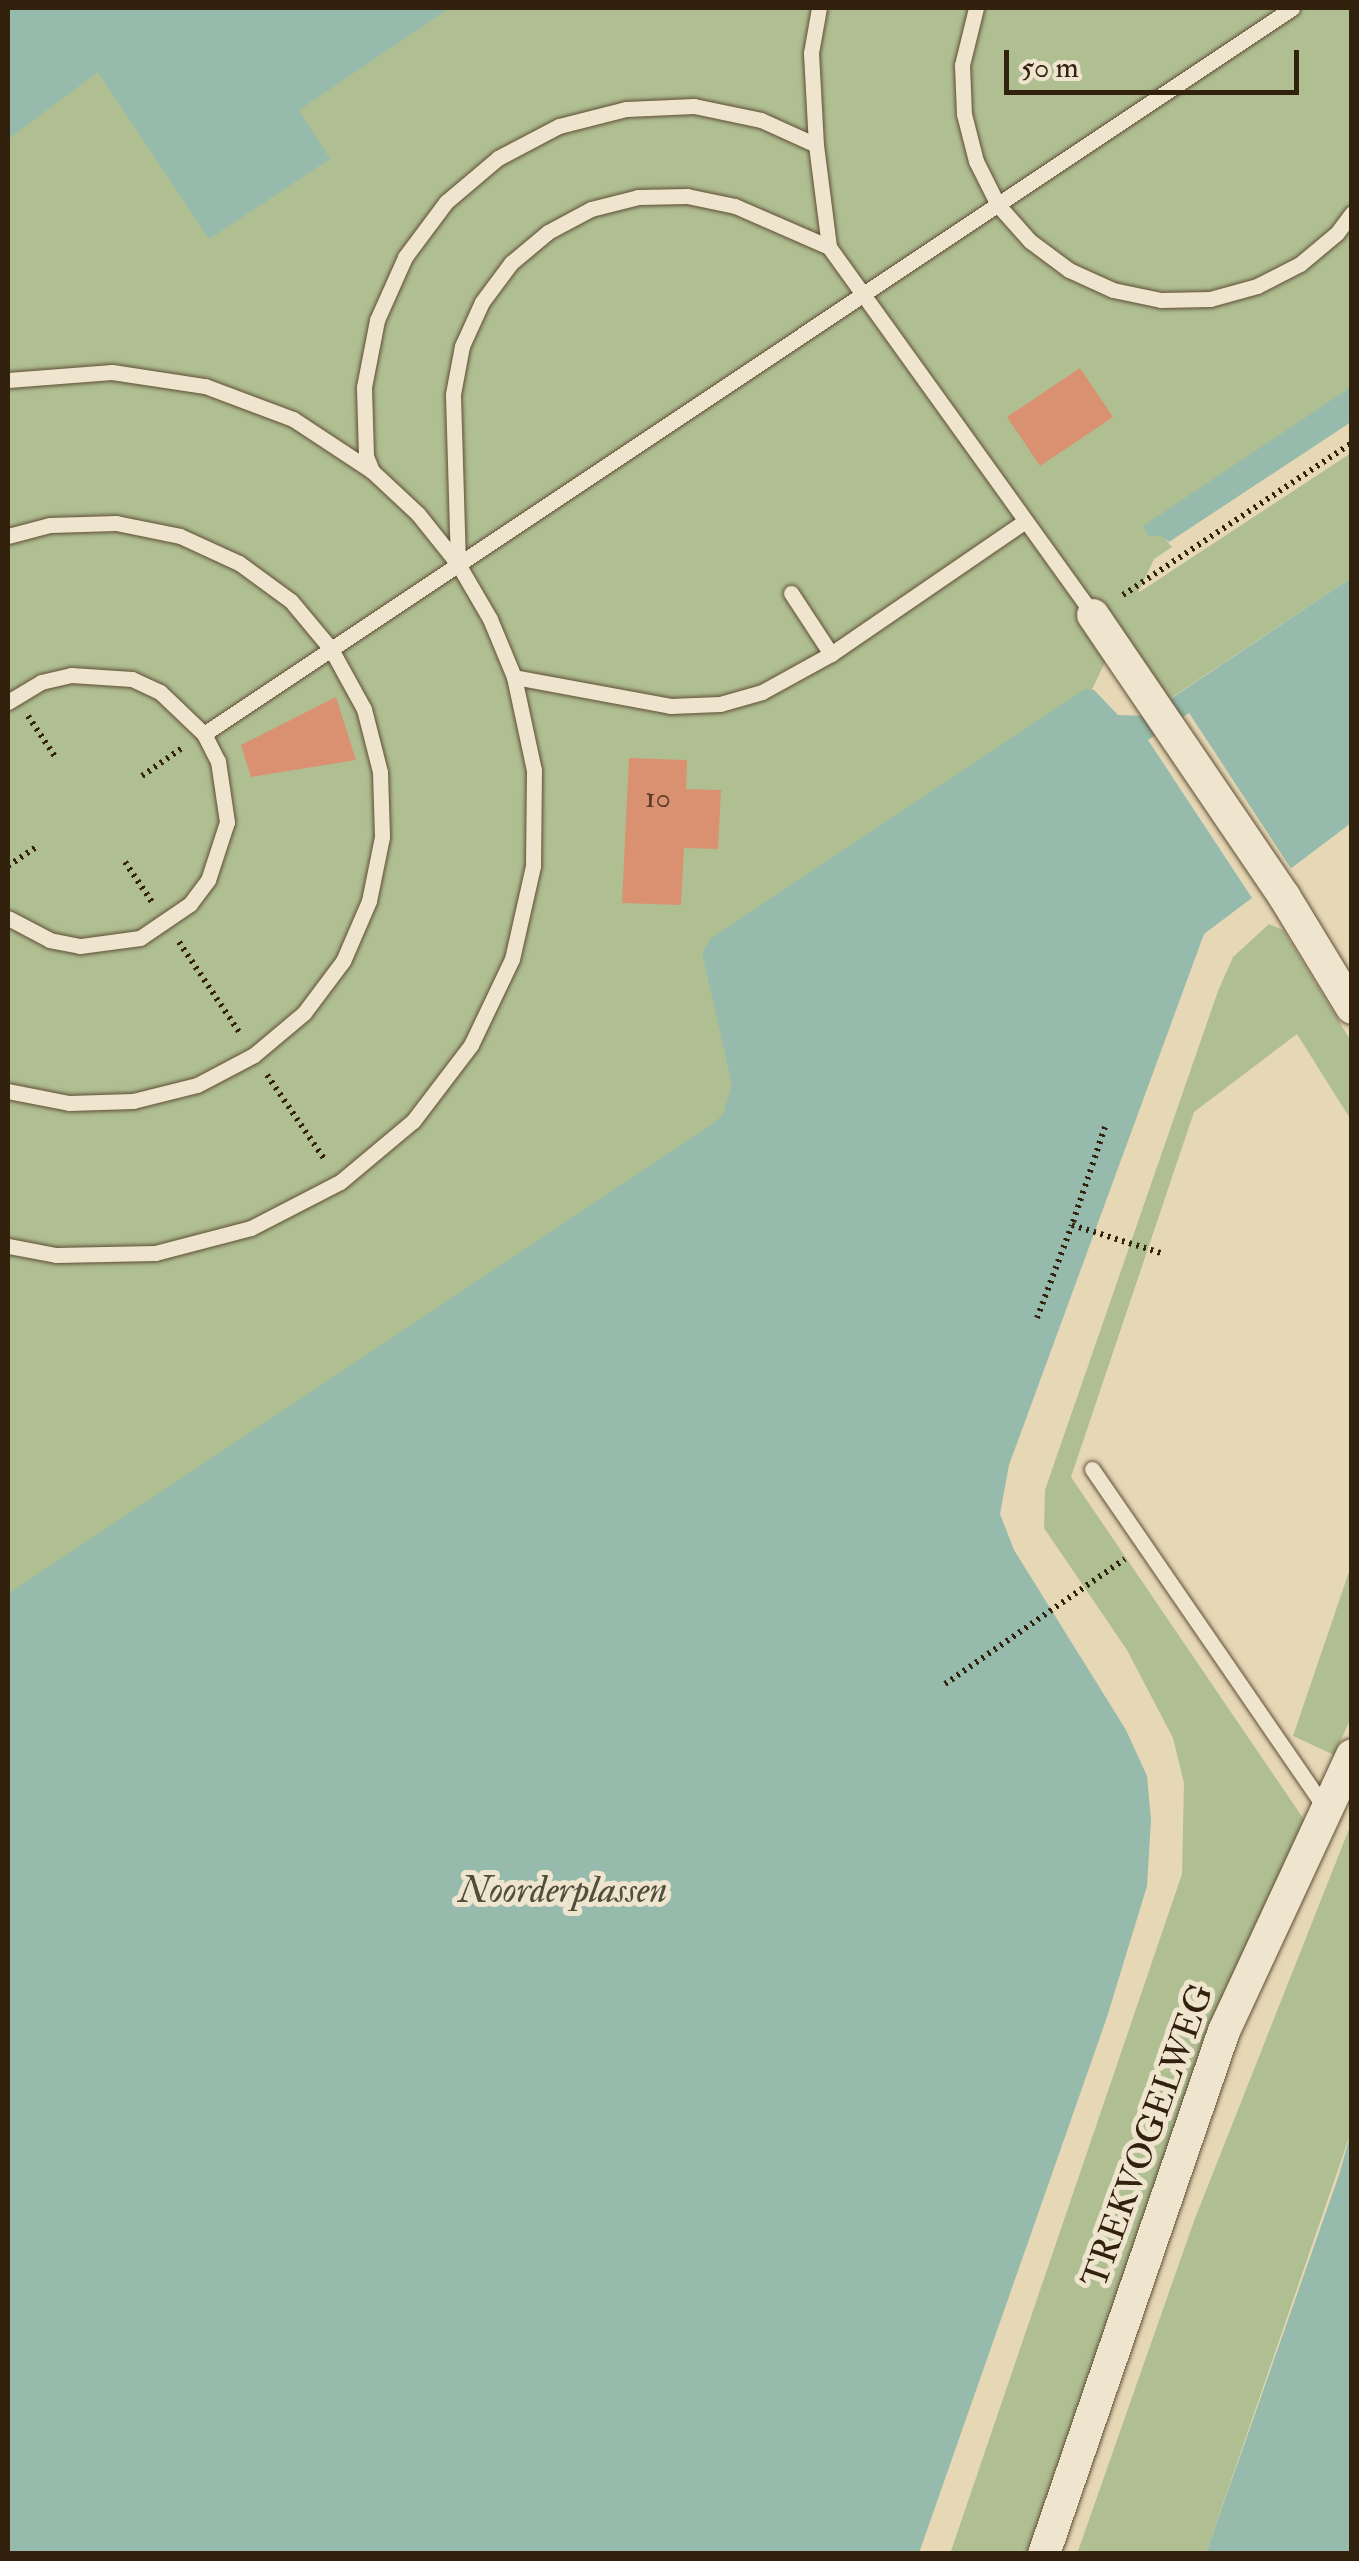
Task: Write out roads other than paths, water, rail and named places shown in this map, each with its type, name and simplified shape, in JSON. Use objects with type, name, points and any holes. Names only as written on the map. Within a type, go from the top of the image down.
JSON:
[{"type":"street","points":[[1093,615],[1284,896],[1352,1008]]},
{"type":"street","name":"TREKVOGELWEG","points":[[1044,2554],[1224,2031],[1352,1755]]},
{"type":"lane","points":[[820,8],[810,52],[829,247],[1093,615]]},
{"type":"lane","points":[[976,8],[962,65],[964,114],[976,161],[998,204],[1030,241],[1069,270],[1114,290],[1161,300],[1210,298],[1257,286],[1300,264],[1337,232],[1352,213]]},
{"type":"lane","points":[[204,734],[1292,8]]},
{"type":"lane","points":[[372,471],[366,456],[364,387],[377,320],[404,257],[436,216],[498,158],[559,126],[626,109],[694,106],[762,120],[816,144]]},
{"type":"lane","points":[[458,564],[453,394],[462,346],[482,302],[511,263],[548,232],[591,209],[638,197],[687,196],[734,206],[829,247]]},
{"type":"lane","points":[[8,380],[112,372],[205,386],[293,419],[372,471],[418,514],[458,564],[490,619],[514,677],[534,770],[533,866],[512,959],[471,1045],[413,1121],[340,1182],[252,1228],[155,1252],[56,1255],[8,1246]]},
{"type":"lane","points":[[514,677],[670,706],[720,704],[762,692],[830,654],[1025,521]]},
{"type":"lane","points":[[8,536],[50,525],[116,523],[180,536],[239,562],[291,601],[331,649],[364,709],[380,772],[382,838],[369,901],[343,961],[304,1013],[254,1055],[197,1085],[133,1101],[68,1103],[8,1091]]},
{"type":"lane","points":[[791,593],[830,654]]},
{"type":"lane","points":[[8,702],[41,682],[101,674],[132,680],[160,692],[204,734],[218,761],[226,791],[227,822],[208,880],[166,924],[110,946],[80,946],[50,940],[8,918]]},
{"type":"lane","points":[[1092,1468],[1326,1810]]},
{"type":"water","points":[[8,8],[450,8],[299,110],[330,159],[209,239],[98,72],[8,139]]},
{"type":"water","points":[[1351,387],[1351,422],[1169,542],[1161,536],[1149,536],[1143,526]]},
{"type":"water","name":"Noorderplassen","points":[[1351,578],[1351,823],[1204,934],[1009,1465],[1000,1514],[1014,1550],[1126,1730],[1147,1776],[1151,1820],[1147,1886],[1107,2017],[919,2553],[8,2554],[8,1594],[714,1123],[723,1114],[732,1084],[702,953],[710,939],[1085,689],[1094,690],[1118,715],[1145,716]]},
{"type":"water","points":[[1351,2132],[1351,2553],[1206,2553],[1339,2175]]}]
